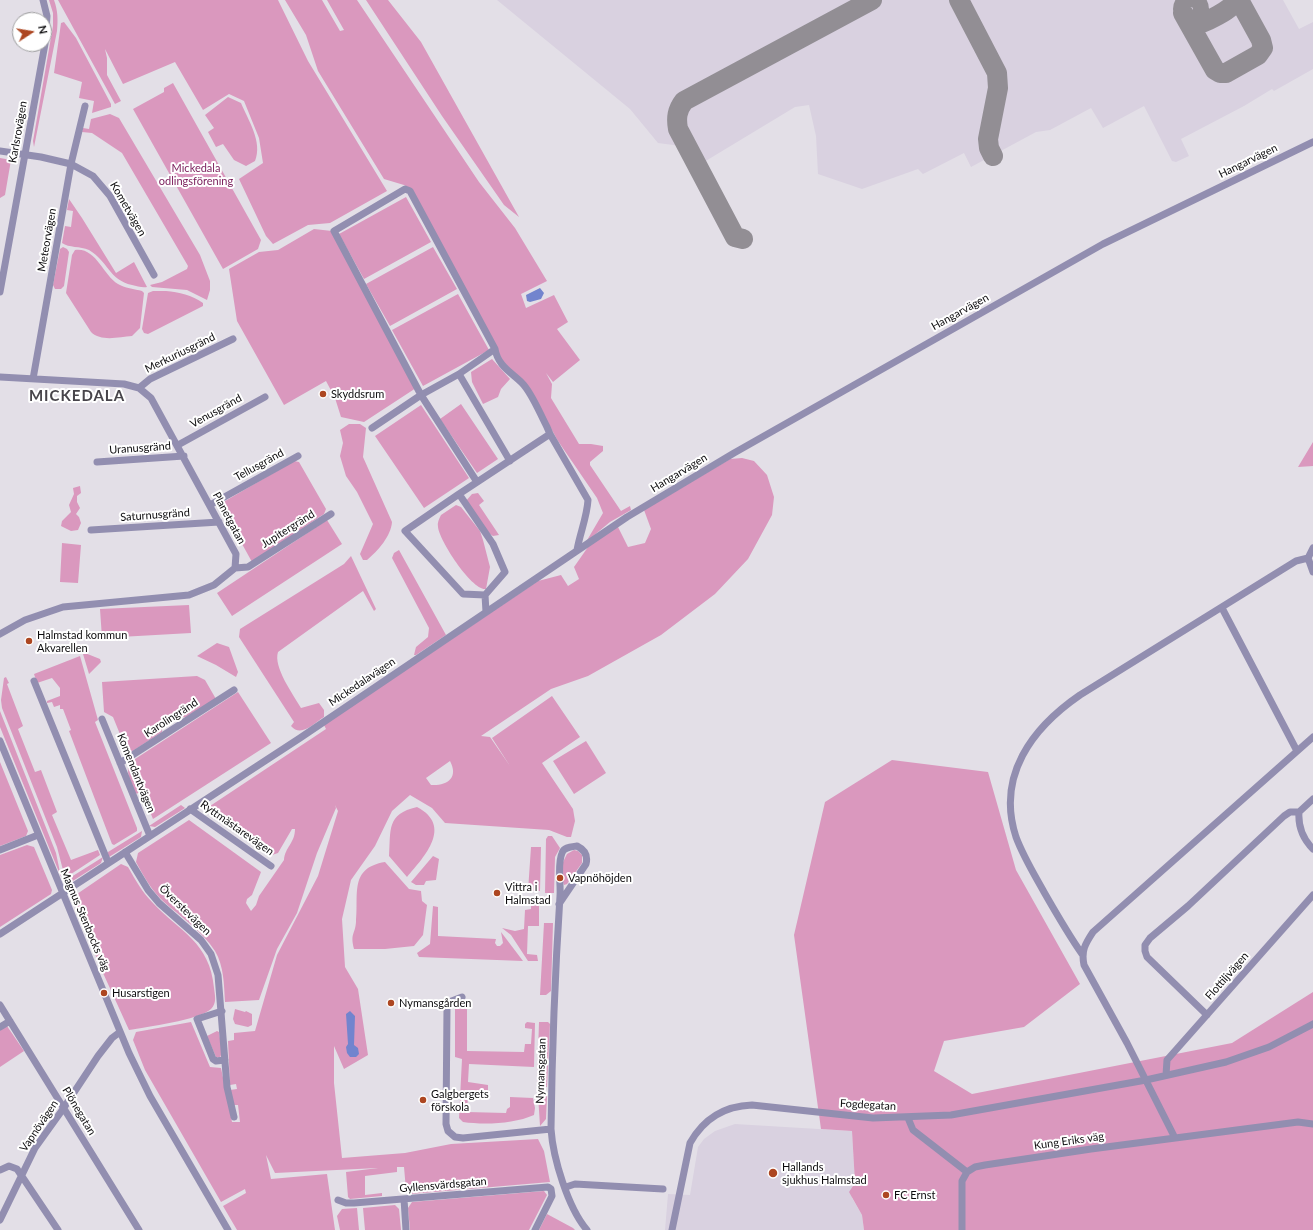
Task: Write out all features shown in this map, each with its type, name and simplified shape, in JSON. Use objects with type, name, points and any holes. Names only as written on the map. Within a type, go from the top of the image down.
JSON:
[{"type":"street","name":"Karlsrovägen","points":[[0,292],[26,155],[47,24],[43,0]]},
{"type":"street","name":"Meteorvägen","points":[[33,379],[71,164],[85,106]]},
{"type":"street","name":"Hangarvägen","points":[[627,516],[740,450],[1103,244],[1313,142]]},
{"type":"street","name":"Kometvägen","points":[[0,151],[71,164],[93,176],[101,183],[110,196],[154,276]]},
{"type":"street","points":[[477,482],[421,395],[334,231],[405,188],[410,192],[496,349],[496,356],[501,364],[522,384],[588,500],[588,508],[580,533],[578,550]]},
{"type":"street","name":"Merkuriusgränd","points":[[139,388],[150,379],[233,339]]},
{"type":"street","points":[[372,428],[421,395],[459,374],[496,349]]},
{"type":"street","points":[[459,374],[510,461]]},
{"type":"street","points":[[0,376],[124,384],[139,388]]},
{"type":"street","name":"Planetgatan","points":[[139,388],[151,398],[184,456],[236,554],[235,568]]},
{"type":"street","name":"Venusgränd","points":[[178,445],[265,397]]},
{"type":"street","points":[[485,595],[463,594],[405,530],[550,434]]},
{"type":"street","name":"Uranusgränd","points":[[97,462],[184,456]]},
{"type":"street","name":"Tellusgränd","points":[[210,505],[298,456]]},
{"type":"street","points":[[459,494],[493,544],[505,572],[485,595],[486,612]]},
{"type":"street","name":"Jupitergränd","points":[[235,568],[248,567],[331,514]]},
{"type":"street","name":"Mickedalavägen","points":[[0,934],[62,894],[67,888],[150,836],[300,738],[627,516]]},
{"type":"street","name":"Saturnusgränd","points":[[91,530],[219,522]]},
{"type":"street","points":[[1313,548],[1308,558],[1313,572]]},
{"type":"street","points":[[1174,1138],[1146,1080],[1084,965],[1082,954],[1069,936],[1016,837],[1011,808],[1012,789],[1018,766],[1032,739],[1040,727],[1059,709],[1296,561],[1308,558]]},
{"type":"street","points":[[0,634],[25,620],[63,607],[189,595],[214,585],[235,568]]},
{"type":"street","points":[[1222,608],[1297,751]]},
{"type":"street","points":[[34,681],[108,862]]},
{"type":"street","name":"Karolingränd","points":[[120,763],[234,690]]},
{"type":"street","name":"Komendantvägen","points":[[102,719],[150,836]]},
{"type":"street","points":[[1082,954],[1085,944],[1093,932],[1313,737]]},
{"type":"street","name":"Magnus Stenbocks väg","points":[[0,741],[120,1032],[150,1096],[227,1229]]},
{"type":"street","points":[[1207,1015],[1147,957],[1145,945],[1150,938],[1188,906],[1284,816],[1290,812],[1299,812],[1313,799]]},
{"type":"street","name":"Ryttmästarevägen","points":[[190,809],[271,866]]},
{"type":"street","points":[[1299,812],[1300,828],[1313,849]]},
{"type":"street","points":[[0,850],[38,835]]},
{"type":"street","name":"Nymansgatan","points":[[559,904],[586,864],[587,858],[585,853],[577,846],[566,848],[562,853],[556,947],[551,1129],[555,1156],[574,1211],[587,1230]]},
{"type":"street","name":"Överstevägen","points":[[125,852],[152,894],[191,929],[208,948],[218,975],[222,1011],[227,1091],[234,1117]]},
{"type":"street","name":"Flottiljvägen","points":[[1166,1075],[1167,1060],[1313,895]]},
{"type":"street","points":[[462,997],[449,1002],[447,1007],[446,1124],[448,1131],[456,1137],[463,1138],[551,1129]]},
{"type":"street","name":"Plönegatan","points":[[0,1005],[139,1230]]},
{"type":"street","points":[[222,1011],[197,1019],[213,1059],[216,1061],[225,1060]]},
{"type":"street","points":[[0,1027],[10,1021]]},
{"type":"street","name":"Fogdegatan","points":[[672,1230],[690,1143],[695,1133],[708,1120],[724,1110],[752,1105],[858,1117],[908,1118],[958,1114],[1146,1080],[1226,1062],[1251,1054],[1292,1036],[1313,1024]]},
{"type":"street","name":"Vapnövägen","points":[[0,1220],[35,1148],[64,1108],[98,1056],[112,1038],[120,1032]]},
{"type":"street","points":[[908,1118],[913,1130],[968,1172],[962,1181],[962,1230]]},
{"type":"street","name":"Kung Eriks väg","points":[[968,1172],[976,1167],[985,1165],[1174,1138],[1298,1122],[1313,1124]]},
{"type":"street","points":[[0,1170],[13,1166],[58,1230]]},
{"type":"street","points":[[566,1187],[575,1184],[663,1189]]},
{"type":"street","name":"Gyllensvärdsgatan","points":[[338,1200],[346,1203],[550,1188],[552,1196],[535,1230]]},
{"type":"street","points":[[404,1199],[406,1230]]},
{"type":"shaded area","points":[[497,0],[1283,0],[1299,29],[1313,22],[1313,69],[1274,91],[1272,89],[1244,106],[1181,139],[1189,156],[1176,162],[1172,161],[1144,106],[1103,128],[1091,108],[1050,130],[1036,132],[971,167],[964,153],[923,174],[918,169],[862,189],[818,174],[816,136],[809,105],[795,107],[704,162],[691,141],[681,146],[658,143],[630,109]]},
{"type":"shaded area","name":"Hallands sjukhus Halmstad","points":[[735,1124],[852,1131],[855,1183],[852,1198],[862,1215],[864,1230],[665,1230],[668,1194],[690,1195],[698,1147],[704,1139],[715,1131]]},
{"type":"green space","points":[[49,0],[54,0],[58,23],[34,147],[33,141],[48,52],[52,52],[53,13]]},
{"type":"green space","points":[[58,0],[278,0],[308,61],[387,191],[330,223],[308,225],[273,244],[266,236],[239,179],[263,163],[259,138],[244,101],[229,94],[203,110],[175,62],[123,84],[105,49],[107,58],[107,75],[121,101],[115,104]]},
{"type":"green space","points":[[285,0],[322,0],[340,31],[344,30],[327,0],[357,0],[479,182],[515,228],[547,281],[521,294],[526,308],[554,295],[568,322],[557,329],[580,360],[553,382],[546,373],[552,384],[551,398],[579,444],[603,446],[603,451],[590,462],[590,465],[621,511],[630,506],[631,510],[610,522],[586,542],[603,513],[597,498],[558,441],[530,390],[501,359],[411,189],[404,185],[384,179],[318,71],[306,35]]},
{"type":"green space","points":[[366,0],[388,0],[421,42],[519,217],[504,205],[442,116]]},
{"type":"green space","points":[[64,22],[76,38],[111,104],[111,107],[92,113],[94,101],[79,98],[82,82],[54,73],[61,23]]},
{"type":"green space","name":"Mickedala odlingsförening","points":[[173,83],[261,240],[258,249],[223,269],[133,109],[164,92],[164,88]]},
{"type":"green space","points":[[228,97],[241,103],[254,131],[257,154],[255,161],[246,166],[234,160],[223,144],[216,147],[208,132],[214,128],[205,115]]},
{"type":"green space","points":[[110,114],[119,118],[200,255],[210,281],[210,290],[207,300],[187,290],[152,287],[150,285],[162,282],[187,269],[188,266],[122,153],[92,133],[82,132],[83,128],[89,129],[91,119]]},
{"type":"green space","points":[[0,158],[11,160],[5,195],[0,198]]},
{"type":"green space","points":[[406,197],[431,242],[364,279],[339,234]]},
{"type":"green space","points":[[69,199],[116,273],[134,262],[147,287],[124,283],[113,275],[100,259],[89,250],[68,246],[62,243],[65,226],[71,227],[73,211],[67,210]]},
{"type":"green space","points":[[314,229],[332,231],[416,388],[364,422],[341,417],[335,398],[326,381],[284,405],[237,321],[229,269],[259,252],[278,250]]},
{"type":"green space","points":[[63,247],[69,252],[64,286],[61,289],[55,289],[53,285],[60,249]]},
{"type":"green space","points":[[433,247],[457,289],[390,326],[366,284]]},
{"type":"green space","points":[[75,250],[82,250],[94,257],[118,284],[142,291],[144,293],[140,328],[132,336],[105,338],[91,332],[66,293],[72,255]]},
{"type":"green space","points":[[153,291],[166,291],[190,296],[203,303],[203,306],[148,334],[144,333],[142,329],[148,293]]},
{"type":"green space","points":[[458,294],[489,350],[423,386],[392,330]]},
{"type":"green space","points":[[492,359],[510,379],[501,389],[498,397],[483,404],[472,382],[471,372]]},
{"type":"green space","points":[[461,404],[498,459],[477,473],[440,419]]},
{"type":"green space","points":[[421,405],[469,478],[424,508],[375,436]]},
{"type":"green space","points":[[349,424],[360,424],[366,428],[363,457],[392,522],[387,538],[367,560],[363,560],[360,554],[373,524],[357,492],[346,476],[340,456],[343,443],[340,430]]},
{"type":"green space","points":[[1313,442],[1313,466],[1298,467]]},
{"type":"green space","points":[[742,458],[754,461],[767,475],[774,497],[772,515],[748,559],[715,594],[661,635],[588,676],[551,689],[481,736],[490,737],[510,766],[492,738],[552,696],[580,737],[542,763],[573,809],[575,821],[571,837],[567,837],[549,830],[445,823],[432,808],[410,795],[392,811],[375,846],[351,880],[342,919],[345,967],[358,989],[368,1055],[344,1069],[334,1046],[334,1083],[342,1158],[405,1153],[451,1144],[538,1139],[544,1151],[550,1182],[411,1194],[406,1190],[404,1167],[397,1167],[397,1172],[365,1176],[365,1195],[382,1193],[382,1196],[350,1199],[348,1197],[346,1172],[378,1168],[275,1173],[266,1155],[271,1179],[327,1174],[335,1230],[237,1230],[223,1206],[246,1193],[245,1189],[221,1202],[145,1070],[133,1040],[136,1032],[191,1022],[210,1067],[221,1068],[232,1122],[240,1122],[238,1105],[232,1105],[230,1090],[237,1089],[236,1084],[230,1085],[228,1041],[234,1040],[234,1033],[255,1031],[277,955],[318,876],[338,811],[335,805],[336,808],[317,853],[297,913],[277,949],[259,1000],[225,1002],[222,969],[215,951],[198,931],[164,902],[156,893],[136,862],[138,853],[189,820],[261,872],[252,895],[247,899],[246,903],[251,911],[256,905],[259,896],[284,860],[286,852],[295,834],[295,829],[292,829],[278,853],[272,855],[266,853],[204,810],[326,729],[324,725],[538,581],[561,575],[568,586],[579,579],[574,567],[588,547],[617,525],[628,547],[645,543],[651,529],[644,510],[730,459]],"holes":[[[450,761],[453,772],[450,780],[442,784],[431,785],[426,778]]]},
{"type":"green space","points":[[294,461],[299,462],[326,509],[324,514],[252,562],[220,504]]},
{"type":"green space","points":[[80,486],[81,493],[77,496],[77,502],[80,508],[76,514],[81,523],[78,530],[71,531],[61,526],[62,521],[71,512],[69,505],[74,494],[73,488]]},
{"type":"green space","points":[[478,493],[484,501],[479,505],[499,535],[493,536],[490,534],[465,502],[472,494]]},
{"type":"green space","points":[[456,505],[461,507],[480,531],[490,567],[486,589],[473,582],[465,574],[450,553],[440,533],[438,524],[441,515]]},
{"type":"green space","points":[[327,520],[342,544],[232,616],[217,593]]},
{"type":"green space","points":[[62,543],[81,545],[78,583],[60,582]]},
{"type":"green space","points":[[399,550],[446,635],[416,655],[414,655],[416,647],[428,637],[429,628],[392,558],[394,553]]},
{"type":"green space","points":[[351,556],[376,609],[374,611],[363,591],[278,652],[278,665],[281,673],[301,708],[319,703],[324,710],[324,717],[312,726],[303,730],[295,729],[291,726],[294,722],[239,637],[240,629],[344,564]]},
{"type":"green space","points":[[189,605],[191,633],[102,638],[100,609]]},
{"type":"green space","points":[[217,643],[229,647],[238,672],[236,677],[197,656]]},
{"type":"green space","points":[[85,653],[100,659],[101,662],[89,674],[83,654]]},
{"type":"green space","points":[[80,656],[98,720],[95,722],[137,828],[137,831],[114,845],[112,844],[69,731],[71,730],[63,709],[60,709],[60,705],[54,707],[52,702],[47,703],[47,701],[60,696],[60,688],[52,678],[37,683],[34,674]]},
{"type":"green space","points":[[197,676],[205,680],[216,699],[189,717],[161,718],[162,732],[128,754],[113,717],[104,712],[102,682]]},
{"type":"green space","points":[[6,677],[9,683],[7,684],[23,726],[18,729],[35,772],[41,770],[57,812],[52,815],[71,860],[98,850],[100,855],[68,876],[64,874],[57,847],[2,708],[1,700],[4,678]]},
{"type":"green space","points":[[238,692],[271,743],[153,819],[142,792],[135,794],[128,773],[129,765],[132,761]]},
{"type":"green space","points":[[0,711],[56,853],[61,877],[0,727]]},
{"type":"green space","points":[[586,741],[606,773],[574,794],[553,761]]},
{"type":"green space","points":[[892,760],[988,772],[1016,870],[1080,984],[1024,1027],[944,1041],[934,1071],[972,1094],[1232,1043],[1313,992],[1313,1230],[864,1230],[862,1215],[849,1192],[855,1183],[852,1131],[821,1129],[794,935],[825,802]]},
{"type":"green space","points":[[0,762],[28,831],[26,836],[0,846]]},
{"type":"green space","points":[[181,805],[185,808],[155,827],[149,826]]},
{"type":"green space","points":[[417,807],[428,815],[433,823],[434,832],[428,851],[407,877],[389,856],[392,824],[400,814]]},
{"type":"green space","points":[[142,831],[141,837],[109,857],[107,854],[108,852]]},
{"type":"green space","points":[[548,836],[552,836],[560,848],[555,857],[554,893],[545,893],[546,839]]},
{"type":"green space","points":[[27,845],[34,847],[52,890],[51,894],[0,927],[0,855]]},
{"type":"green space","points":[[531,847],[541,847],[540,891],[528,891]]},
{"type":"green space","points":[[574,850],[578,851],[582,855],[582,863],[567,884],[564,885],[563,862],[567,854]]},
{"type":"green space","points":[[433,856],[439,859],[436,880],[426,881],[424,885],[416,885],[411,882]]},
{"type":"green space","points":[[103,857],[101,863],[68,884],[68,879]]},
{"type":"green space","points":[[385,862],[409,889],[421,891],[422,901],[427,905],[423,935],[414,946],[385,949],[354,949],[353,937],[356,922],[358,884],[361,876],[366,870],[374,865]]},
{"type":"green space","points":[[121,864],[128,867],[148,898],[192,939],[207,959],[211,972],[215,999],[213,1007],[205,1013],[184,1020],[129,1030],[103,973],[74,903],[77,894]]},
{"type":"green space","points":[[531,902],[539,902],[539,926],[528,926],[527,954],[537,955],[538,961],[528,961],[511,935],[502,928],[515,931],[524,929],[525,910],[531,909]]},
{"type":"green space","points":[[433,906],[438,907],[438,936],[496,939],[495,943],[497,946],[500,946],[503,943],[501,932],[523,961],[419,957],[417,953],[430,944]]},
{"type":"green space","points":[[544,923],[553,923],[551,991],[546,995],[540,995]]},
{"type":"green space","points":[[455,1008],[467,1008],[467,1051],[524,1052],[525,1044],[531,1044],[532,1029],[525,1028],[525,1024],[527,1022],[535,1023],[534,1067],[469,1064],[468,1082],[488,1085],[488,1097],[468,1096],[467,1112],[506,1113],[507,1109],[510,1107],[510,1097],[533,1098],[535,1108],[534,1115],[508,1122],[489,1123],[463,1122],[459,1118],[462,1059],[455,1057]]},
{"type":"green space","points":[[235,1009],[252,1014],[252,1025],[248,1027],[235,1024],[233,1019]]},
{"type":"green space","points":[[539,1022],[548,1022],[550,1024],[547,1087],[537,1086]]},
{"type":"green space","points":[[7,1026],[24,1051],[0,1067],[0,1030]]},
{"type":"green space","points":[[217,1031],[219,1032],[222,1052],[220,1058],[216,1057],[207,1036]]},
{"type":"green space","points":[[538,1095],[547,1096],[546,1119],[540,1126]]},
{"type":"green space","points":[[544,1191],[547,1195],[529,1230],[410,1230],[408,1208],[412,1202]]},
{"type":"green space","points":[[395,1205],[399,1209],[401,1230],[365,1230],[363,1208]]},
{"type":"green space","points":[[357,1208],[359,1230],[340,1230],[337,1216],[342,1209]]},
{"type":"green space","points":[[547,1214],[573,1228],[575,1230],[539,1230]]},
{"type":"water","points":[[540,288],[544,293],[541,299],[530,302],[527,301],[526,295]]},
{"type":"water","points":[[350,1011],[355,1016],[354,1045],[358,1048],[359,1054],[356,1057],[350,1057],[347,1053],[346,1047],[348,1044],[346,1014]]},
{"type":"taxiway","points":[[743,239],[735,237],[678,129],[678,111],[684,101],[872,0]]},
{"type":"taxiway","points":[[959,0],[997,73],[998,88],[988,139],[989,148],[993,156]]},
{"type":"taxiway","points":[[1187,19],[1194,25],[1204,22],[1218,16],[1230,8],[1236,0]]},
{"type":"taxiway","points":[[1183,13],[1215,70],[1220,73],[1226,73],[1258,55],[1263,48],[1261,40],[1239,0]]},
{"type":"taxiway","points":[[1188,1],[1194,1],[1199,6],[1199,9],[1197,15],[1194,17],[1188,17],[1183,12],[1183,6],[1188,1]]},
{"type":"place","name":"Skyddsrum","points":[[323,394]]},
{"type":"place","name":"Halmstad kommun Akvarellen","points":[[29,641]]},
{"type":"place","name":"Vapnöhöjden","points":[[560,878]]},
{"type":"place","name":"Vittra i Halmstad","points":[[497,893]]},
{"type":"place","name":"Husarstigen","points":[[104,993]]},
{"type":"place","name":"Nymansgården","points":[[391,1003]]},
{"type":"place","name":"Galgbergets förskola","points":[[423,1100]]},
{"type":"place","name":"Hallands sjukhus Halmstad","points":[[773,1173]]},
{"type":"place","name":"FC Ernst","points":[[886,1195]]},
{"type":"district","name":"MICKEDALA","points":[[77,396]]}]
